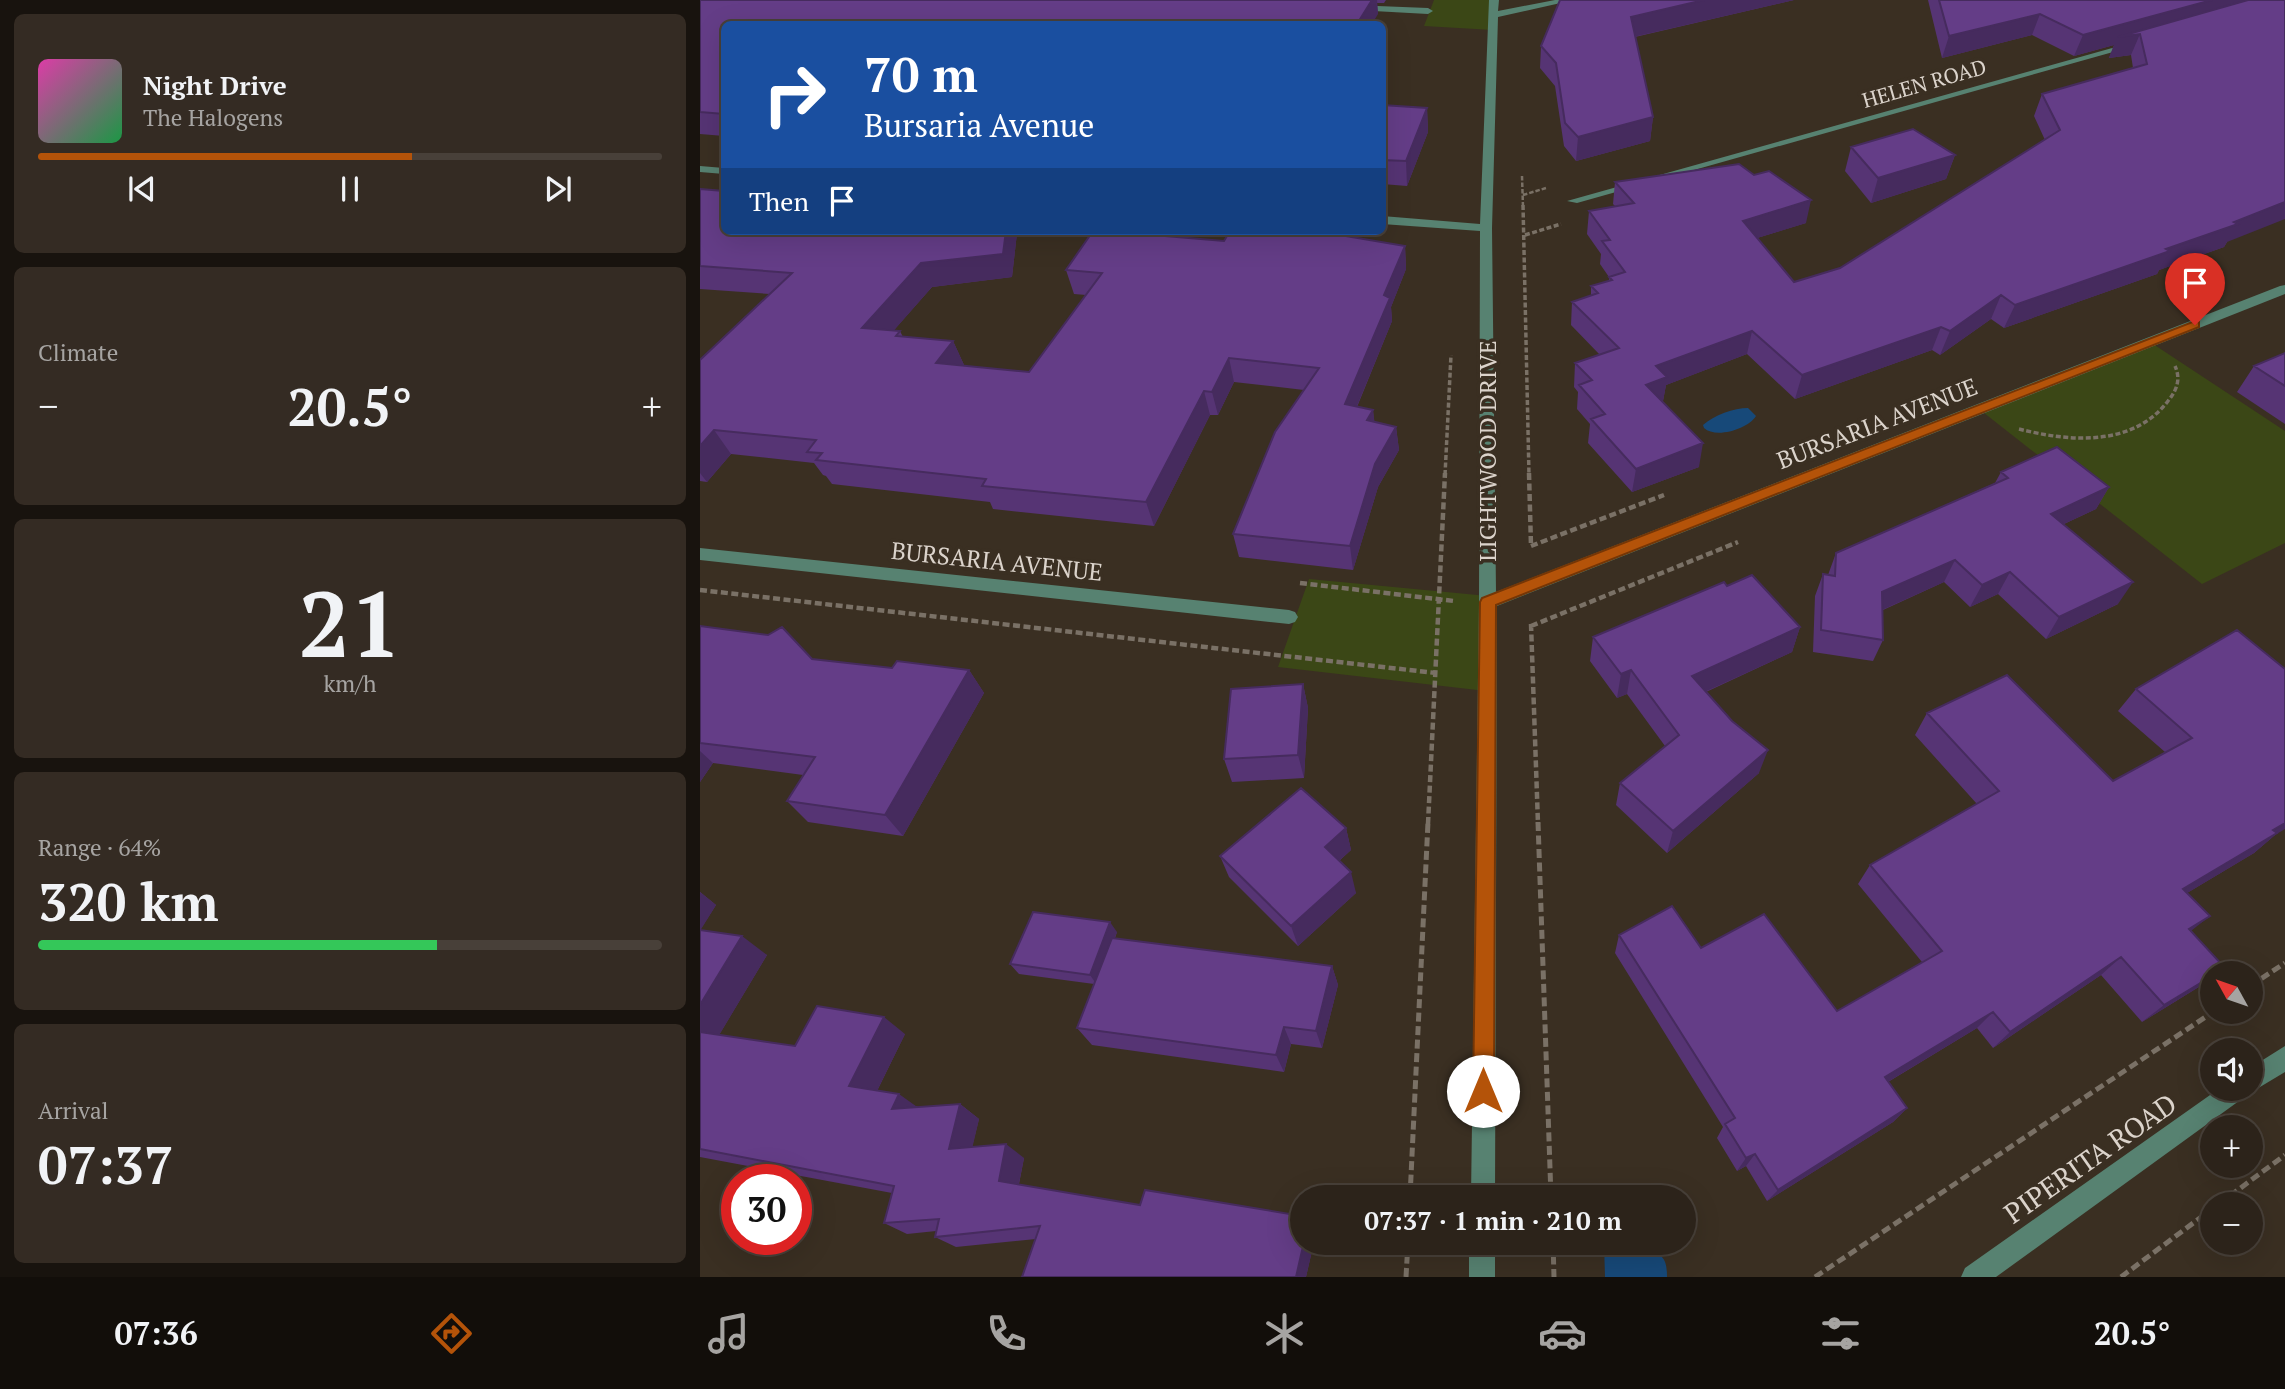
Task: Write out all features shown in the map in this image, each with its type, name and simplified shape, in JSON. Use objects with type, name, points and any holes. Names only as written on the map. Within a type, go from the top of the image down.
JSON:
[{"type":"street","points":[[1494,8],[1569,0]]},
{"type":"street","points":[[1348,6],[1428,11]]},
{"type":"street","name":"LIGHTWOOD DRIVE","points":[[1482,1185],[1488,602],[1486,228],[1494,8]]},
{"type":"street","name":"HELEN ROAD","points":[[1573,201],[2151,40]]},
{"type":"street","points":[[700,169],[721,171]]},
{"type":"street","points":[[1386,220],[1486,228]]},
{"type":"street","name":"BURSARIA AVENUE","points":[[1488,602],[2285,289]]},
{"type":"street","name":"BURSARIA AVENUE","points":[[700,554],[1289,617]]},
{"type":"street","points":[[2263,1073],[2285,1058]]},
{"type":"street","name":"PIPERITA ROAD","points":[[1973,1277],[2223,1101]]},
{"type":"street","points":[[1482,1255],[1482,1277]]},
{"type":"path","points":[[1522,168],[1531,546]]},
{"type":"path","points":[[1411,1185],[1451,354]]},
{"type":"path","points":[[2019,429],[2051,437],[2077,438],[2142,426],[2155,417],[2170,399],[2178,383],[2175,365]]},
{"type":"path","points":[[700,590],[1436,673]]},
{"type":"path","points":[[1531,626],[1551,1185]]},
{"type":"path","points":[[2263,977],[2285,963]]},
{"type":"path","points":[[1815,1277],[2200,1021]]},
{"type":"path","points":[[2235,1192],[2285,1155]]},
{"type":"path","points":[[2121,1277],[2200,1218]]},
{"type":"path","points":[[1406,1277],[1407,1255]]},
{"type":"path","points":[[1553,1255],[1554,1277]]},
{"type":"green space","points":[[1434,0],[1494,0],[1493,30],[1424,26]]},
{"type":"green space","points":[[2150,342],[2285,431],[2285,543],[2202,584],[1979,409]]},
{"type":"green space","points":[[1309,579],[1488,596],[1486,691],[1278,667]]},
{"type":"water","points":[[1748,408],[1756,416],[1746,425],[1732,431],[1716,433],[1704,428],[1703,425],[1718,415]]},
{"type":"water","points":[[1604,1255],[1659,1255],[1664,1259],[1667,1277],[1605,1277]]},
{"type":"building","points":[[700,0],[1372,0],[1359,21],[721,21],[721,114],[700,112]]},
{"type":"building","points":[[1560,0],[1704,0],[1631,17],[1653,117],[1578,137],[1565,123],[1556,63],[1541,46]]},
{"type":"building","points":[[1939,0],[2212,0],[2083,35],[2040,14],[1949,36]]},
{"type":"building","points":[[2248,0],[2285,0],[2285,202],[2234,222],[2238,224],[2166,249],[2170,251],[2015,305],[2001,295],[1950,331],[1941,327],[1802,375],[1752,331],[1656,366],[1667,377],[1646,385],[1703,443],[1636,469],[1591,419],[1605,414],[1579,385],[1592,380],[1575,363],[1619,348],[1572,302],[1598,293],[1591,286],[1612,280],[1609,277],[1625,272],[1602,241],[1610,240],[1589,211],[1634,203],[1615,182],[1739,164],[1754,175],[1769,171],[1811,200],[1743,221],[1794,282],[1840,268],[2060,130],[2042,94],[2147,64],[2140,34],[2118,37]]},
{"type":"building","points":[[1386,105],[1427,108],[1406,161],[1386,160]]},
{"type":"building","points":[[1913,129],[1955,155],[1878,178],[1851,147]]},
{"type":"building","points":[[700,189],[721,191],[721,235],[1005,235],[1003,254],[921,263],[862,328],[900,331],[896,336],[953,341],[936,363],[1029,372],[1102,273],[1066,270],[1090,235],[1153,235],[1224,241],[1228,235],[1340,235],[1405,246],[1384,295],[1390,298],[1345,404],[1373,410],[1367,420],[1396,427],[1375,464],[1350,546],[1233,534],[1275,432],[1319,368],[1229,358],[1212,392],[1204,391],[1146,502],[982,486],[986,479],[816,460],[822,453],[807,452],[816,440],[714,430],[700,446],[700,360],[792,273],[700,266]]},
{"type":"building","points":[[2285,353],[2285,386],[2254,366]]},
{"type":"building","points":[[2057,447],[2109,487],[2051,514],[2133,582],[2059,617],[2010,572],[1982,585],[1955,560],[1882,592],[1883,640],[1821,630],[1823,574],[1835,576],[1836,553],[2008,478],[2001,472]]},
{"type":"building","points":[[1752,575],[1800,627],[1692,676],[1732,721],[1768,750],[1673,831],[1620,783],[1679,735],[1631,670],[1621,674],[1593,637],[1724,582],[1727,586]]},
{"type":"building","points":[[700,626],[768,635],[782,627],[812,659],[892,668],[897,661],[969,670],[885,815],[787,801],[815,757],[700,743]]},
{"type":"building","points":[[2237,630],[2285,669],[2285,823],[2273,830],[2277,833],[2183,889],[2210,916],[2189,929],[2219,961],[2200,961],[2200,983],[2164,1005],[2121,957],[2010,1032],[1993,1012],[1885,1077],[1907,1108],[1778,1190],[1755,1154],[1746,1158],[1725,1124],[1735,1118],[1619,935],[1672,906],[1701,948],[1764,914],[1837,1011],[1942,951],[1870,865],[1999,791],[1927,713],[2007,675],[2113,781],[2192,738],[2136,689]]},
{"type":"building","points":[[1303,684],[1298,755],[1224,759],[1231,689]]},
{"type":"building","points":[[1301,788],[1346,828],[1325,847],[1351,872],[1291,926],[1220,856]]},
{"type":"building","points":[[1033,912],[1110,922],[1090,975],[1010,964]]},
{"type":"building","points":[[700,930],[742,936],[700,1005]]},
{"type":"building","points":[[1112,938],[1332,966],[1316,1031],[1284,1027],[1276,1055],[1077,1028]]},
{"type":"building","points":[[817,1006],[884,1017],[849,1086],[899,1094],[892,1109],[960,1104],[949,1149],[1006,1144],[999,1181],[1140,1205],[1145,1190],[1290,1214],[1290,1255],[1301,1255],[1296,1277],[1022,1277],[1040,1226],[935,1237],[939,1219],[884,1223],[894,1186],[812,1170],[812,1164],[779,1164],[700,1149],[700,1032],[795,1046]]},
{"type":"route","points":[[1483,1091],[1488,602],[2195,325]]}]
